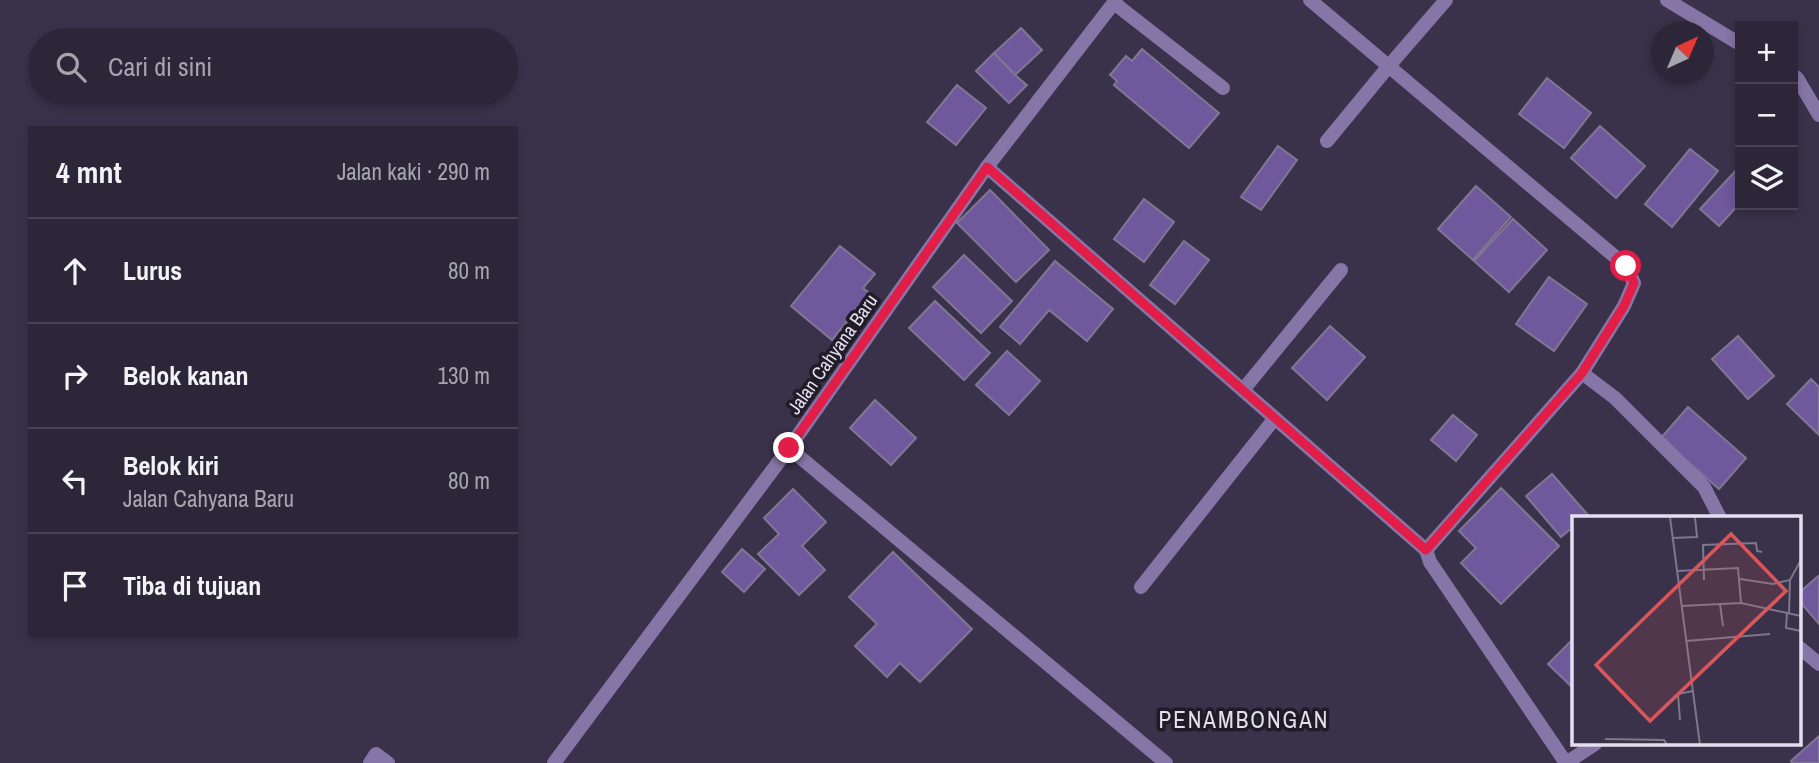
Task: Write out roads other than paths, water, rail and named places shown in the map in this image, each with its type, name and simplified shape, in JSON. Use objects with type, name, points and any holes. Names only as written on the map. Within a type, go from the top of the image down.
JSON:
[{"type":"street","points":[[1310,0],[1626,266],[1634,283],[1624,306],[1582,373],[1426,550]]},
{"type":"street","points":[[1327,141],[1446,0]]},
{"type":"street","points":[[1667,0],[1735,41]]},
{"type":"street","points":[[1115,1],[1223,88]]},
{"type":"street","name":"Jalan Cahyana Baru","points":[[554,763],[789,448],[987,167],[1115,1]]},
{"type":"street","points":[[1798,80],[1819,115]]},
{"type":"street","points":[[987,167],[1426,550],[1430,562],[1566,763],[1592,746]]},
{"type":"street","points":[[1243,390],[1341,270]]},
{"type":"street","points":[[1582,373],[1615,398],[1704,487],[1719,516]]},
{"type":"street","points":[[1141,587],[1275,418]]},
{"type":"street","points":[[789,448],[1166,763]]},
{"type":"street","points":[[1801,649],[1819,664]]},
{"type":"street","points":[[370,763],[376,754],[388,763]]},
{"type":"district","name":"PENAMBONGAN","points":[[1244,720]]}]
